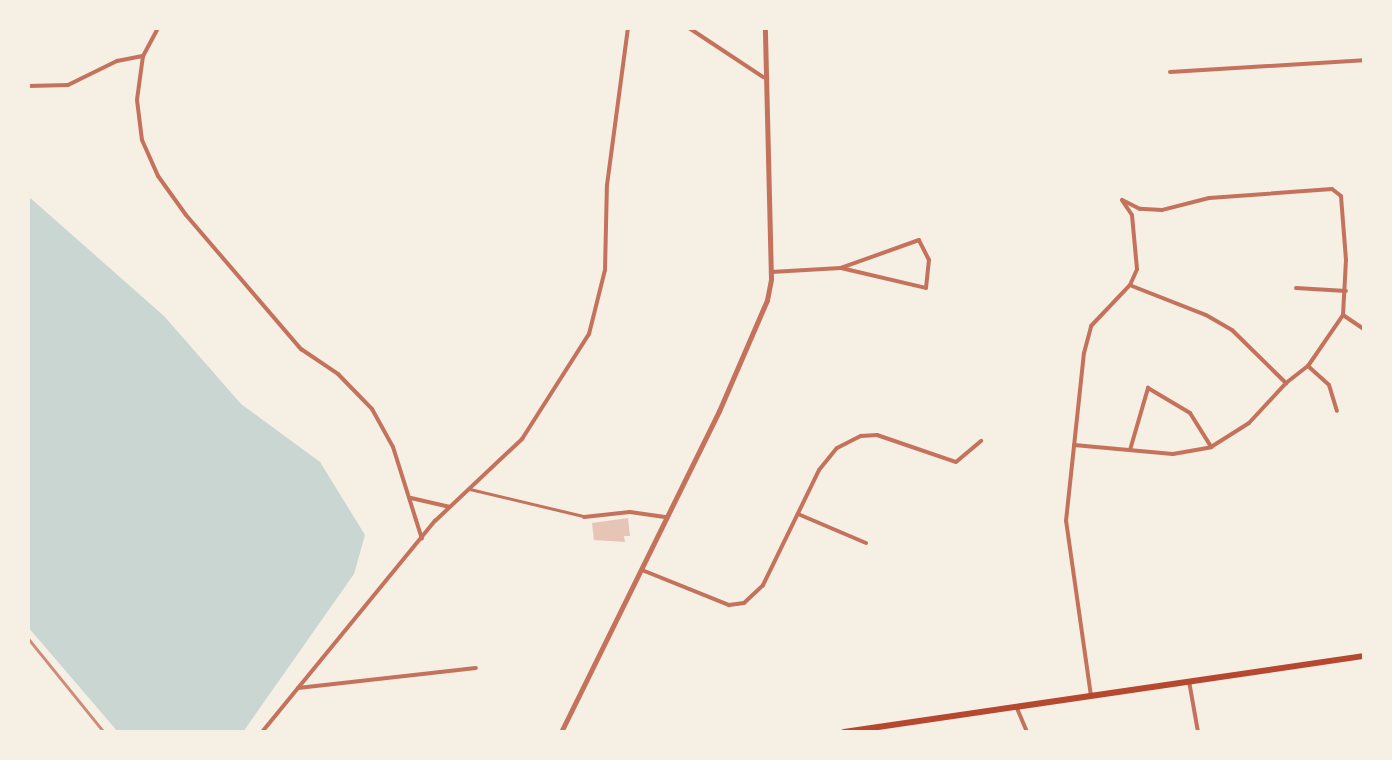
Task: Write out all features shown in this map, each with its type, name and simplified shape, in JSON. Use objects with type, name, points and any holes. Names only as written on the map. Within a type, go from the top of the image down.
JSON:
[{"type":"main road","points":[[844,732],[896,729],[1016,706],[1364,656]]},
{"type":"street","points":[[158,28],[143,56],[137,100],[142,140],[158,176],[186,216],[301,349],[338,374],[383,424],[422,538]]},
{"type":"street","points":[[262,732],[449,507],[504,458],[544,410],[589,334],[605,270],[607,185],[628,28]]},
{"type":"street","points":[[688,28],[763,77]]},
{"type":"street","points":[[561,732],[758,328],[771,272],[764,28]]},
{"type":"street","points":[[28,86],[68,86],[117,61],[143,56]]},
{"type":"street","points":[[1170,72],[1364,60]]},
{"type":"street","points":[[1074,445],[1173,454],[1211,447],[1249,424],[1286,383],[1308,366],[1343,315],[1346,291],[1341,196],[1332,189],[1209,198],[1162,210],[1140,209],[1122,200],[1133,224],[1136,268],[1130,286],[1092,326],[1084,353],[1074,445],[1066,521],[1090,696]]},
{"type":"street","points":[[771,272],[841,268],[919,240],[929,260],[926,288],[841,268]]},
{"type":"street","points":[[1130,286],[1206,315],[1232,330],[1286,383]]},
{"type":"street","points":[[1296,288],[1346,291]]},
{"type":"street","points":[[1343,315],[1364,329]]},
{"type":"street","points":[[1308,366],[1329,385],[1338,412]]},
{"type":"street","points":[[1130,450],[1148,388],[1190,414],[1211,447]]},
{"type":"street","points":[[642,570],[730,604],[744,603],[763,585],[819,470],[849,440],[890,437],[956,462],[981,441]]},
{"type":"street","points":[[411,498],[449,507]]},
{"type":"street","points":[[584,517],[630,512],[667,517]]},
{"type":"street","points":[[798,514],[866,543]]},
{"type":"street","points":[[298,688],[476,668]]},
{"type":"street","points":[[1189,681],[1198,732]]},
{"type":"street","points":[[1016,706],[1027,732]]},
{"type":"lane","points":[[469,488],[584,517]]},
{"type":"shaded area","points":[[28,196],[164,316],[241,404],[320,462],[365,535],[354,574],[243,732],[118,732],[28,627]]},
{"type":"building","points":[[628,518],[630,536],[624,536],[625,542],[594,540],[592,523]]},
{"type":"railway","points":[[28,638],[104,732]]}]
